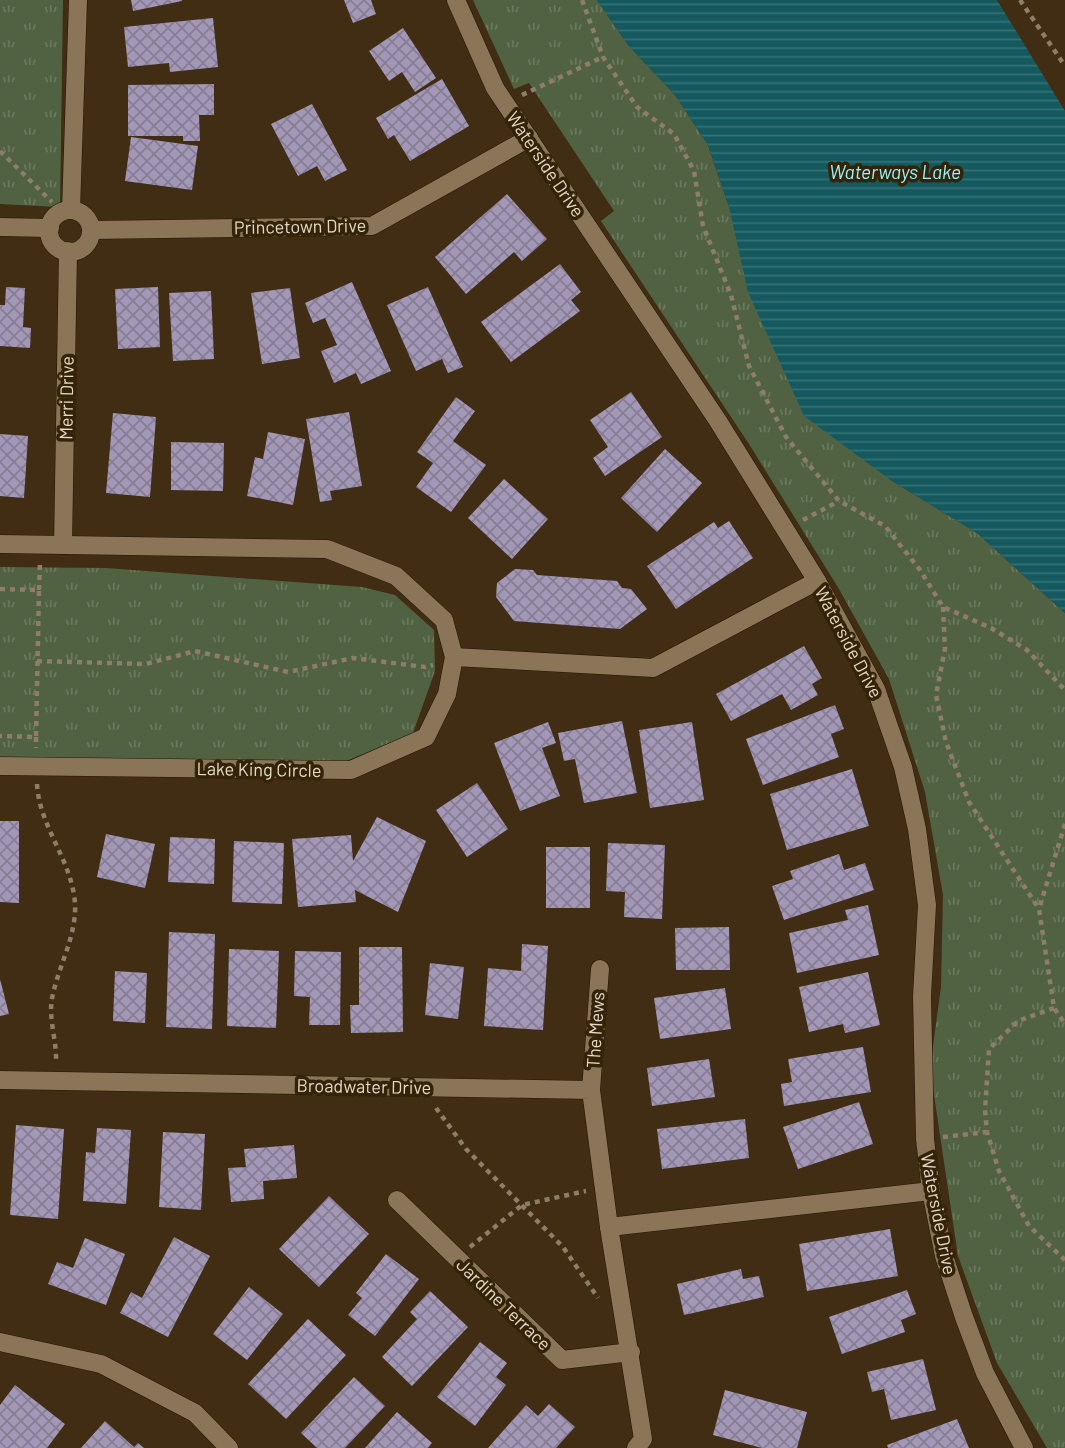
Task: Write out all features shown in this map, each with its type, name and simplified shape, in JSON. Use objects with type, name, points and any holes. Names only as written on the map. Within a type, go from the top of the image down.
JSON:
[{"type":"street","points":[[66,211],[78,0]]},
{"type":"street","name":"Waterside Drive","points":[[456,0],[474,45],[505,103],[718,421],[817,581],[876,689],[904,767],[917,829],[927,905],[922,996],[925,1139],[931,1191],[944,1256],[964,1317],[985,1373],[1024,1448]]},
{"type":"street","name":"Princetown Drive","points":[[91,230],[372,226],[529,138]]},
{"type":"street","points":[[66,211],[86,217],[91,230],[83,247],[68,251],[52,242],[50,229],[51,222],[66,211]]},
{"type":"street","points":[[0,227],[50,229]]},
{"type":"street","name":"Merri Drive","points":[[63,545],[68,251]]},
{"type":"street","name":"Lake King Circle","points":[[0,544],[327,549],[396,576],[444,620],[454,657],[447,694],[426,737],[351,770],[0,766]]},
{"type":"street","points":[[454,657],[653,668],[817,581]]},
{"type":"street","name":"The Mews","points":[[591,1090],[600,969]]},
{"type":"street","name":"Broadwater Drive","points":[[0,1080],[591,1090]]},
{"type":"street","points":[[591,1090],[609,1227],[643,1439],[636,1448]]},
{"type":"street","points":[[609,1227],[931,1191]]},
{"type":"street","name":"Jardine Terrace","points":[[397,1200],[562,1360],[631,1352]]},
{"type":"street","points":[[0,1342],[101,1364],[195,1413],[229,1448]]},
{"type":"path","points":[[582,0],[603,57],[637,107],[674,134],[694,171],[703,226],[731,295],[749,366],[786,437],[839,502],[885,526],[920,570],[943,607],[945,649],[936,695],[946,742],[969,802],[1040,909]]},
{"type":"path","points":[[1020,0],[1065,66]]},
{"type":"path","points":[[505,103],[603,57]]},
{"type":"path","points":[[0,151],[66,211]]},
{"type":"path","points":[[785,529],[839,502]]},
{"type":"path","points":[[0,589],[39,590],[36,737],[0,736]]},
{"type":"path","points":[[943,607],[991,628],[1027,650],[1065,690]]},
{"type":"path","points":[[37,661],[146,664],[195,651],[288,672],[353,658],[425,667],[454,657]]},
{"type":"path","points":[[36,766],[38,799],[69,874],[75,897],[73,924],[52,995],[51,1016],[57,1044],[56,1081]]},
{"type":"path","points":[[1065,824],[1040,909],[1054,1008],[1065,1024]]},
{"type":"path","points":[[1054,1008],[1018,1021],[989,1049],[987,1132],[999,1171],[1029,1226],[1065,1260]]},
{"type":"path","points":[[423,1087],[466,1149],[564,1247],[604,1307]]},
{"type":"path","points":[[925,1139],[987,1132]]},
{"type":"path","points":[[456,1258],[522,1205],[604,1190]]},
{"type":"green space","points":[[0,0],[63,0],[60,207],[0,204]]},
{"type":"green space","points":[[473,0],[597,0],[628,45],[675,95],[708,145],[729,207],[889,479],[977,533],[1065,613],[1065,1448],[1047,1448],[997,1363],[958,1256],[930,1068],[941,987],[943,895],[925,792],[889,679],[839,589],[749,444],[601,221],[614,211],[529,83],[514,89]]},
{"type":"green space","points":[[0,567],[106,568],[362,587],[395,595],[434,630],[435,671],[413,733],[344,762],[0,758]]},
{"type":"water","name":"Waterways Lake","points":[[597,0],[997,0],[1065,111],[1065,613],[977,533],[889,479],[804,416],[748,292],[729,207],[708,145],[675,95],[628,45]]},
{"type":"building","points":[[131,0],[182,0],[182,1],[133,11]]},
{"type":"building","points":[[344,0],[371,0],[376,14],[353,23]]},
{"type":"building","points":[[213,18],[218,67],[170,72],[169,63],[128,67],[124,27]]},
{"type":"building","points":[[403,28],[436,78],[415,92],[402,72],[389,81],[369,51]]},
{"type":"building","points":[[442,79],[469,126],[410,161],[394,135],[388,139],[376,118]]},
{"type":"building","points":[[214,84],[214,115],[199,115],[200,141],[183,141],[183,136],[128,136],[128,85]]},
{"type":"building","points":[[312,104],[347,170],[325,181],[317,166],[298,176],[271,124]]},
{"type":"building","points":[[131,137],[198,146],[192,190],[125,181]]},
{"type":"building","points":[[507,194],[547,239],[522,261],[514,252],[466,294],[435,257]]},
{"type":"building","points":[[560,264],[581,292],[571,300],[580,311],[511,362],[481,322]]},
{"type":"building","points":[[352,282],[391,371],[361,384],[356,373],[334,383],[321,351],[337,345],[325,318],[313,323],[305,303]]},
{"type":"building","points":[[6,287],[25,288],[23,327],[31,328],[30,348],[0,346],[0,305],[5,305]]},
{"type":"building","points":[[158,287],[160,347],[118,349],[115,289]]},
{"type":"building","points":[[428,287],[463,367],[448,373],[442,359],[416,371],[387,305]]},
{"type":"building","points":[[290,288],[300,358],[262,364],[251,293]]},
{"type":"building","points":[[211,291],[214,359],[173,361],[169,293]]},
{"type":"building","points":[[631,392],[662,437],[605,476],[593,458],[608,447],[590,420]]},
{"type":"building","points":[[456,397],[475,411],[453,441],[486,465],[451,512],[416,487],[433,463],[417,452]]},
{"type":"building","points":[[349,412],[362,486],[330,491],[332,500],[320,502],[306,419]]},
{"type":"building","points":[[113,413],[156,417],[150,497],[106,493]]},
{"type":"building","points":[[268,432],[305,439],[293,505],[247,496],[255,457],[263,459]]},
{"type":"building","points":[[0,434],[28,436],[24,498],[0,496]]},
{"type":"building","points":[[171,442],[224,443],[223,491],[171,490]]},
{"type":"building","points":[[665,449],[702,483],[657,532],[621,498]]},
{"type":"building","points":[[504,479],[548,519],[512,559],[468,518]]},
{"type":"building","points":[[729,521],[753,558],[676,609],[647,566],[714,522],[718,528]]},
{"type":"building","points":[[515,569],[533,570],[537,575],[617,581],[622,588],[631,589],[647,609],[620,629],[514,621],[496,597],[497,583]]},
{"type":"building","points":[[804,646],[822,678],[812,684],[818,695],[791,710],[782,694],[731,721],[716,694]]},
{"type":"building","points":[[835,705],[844,729],[831,734],[839,757],[763,785],[746,739]]},
{"type":"building","points":[[622,721],[637,793],[584,803],[575,759],[564,761],[558,733]]},
{"type":"building","points":[[548,722],[556,743],[542,748],[560,796],[520,811],[494,743]]},
{"type":"building","points":[[692,722],[704,800],[650,808],[639,730]]},
{"type":"building","points":[[852,769],[869,826],[787,850],[770,794]]},
{"type":"building","points":[[477,783],[508,829],[467,857],[436,810]]},
{"type":"building","points":[[377,817],[426,841],[398,912],[355,890],[356,902],[298,907],[292,839],[351,835],[353,861]]},
{"type":"building","points":[[0,821],[19,821],[19,903],[0,902]]},
{"type":"building","points":[[106,834],[155,844],[145,888],[97,877]]},
{"type":"building","points":[[170,837],[215,839],[214,884],[168,882]]},
{"type":"building","points":[[234,841],[284,843],[282,904],[232,902]]},
{"type":"building","points":[[608,843],[665,845],[662,919],[624,917],[625,892],[606,891]]},
{"type":"building","points":[[546,847],[590,847],[590,908],[546,908]]},
{"type":"building","points":[[839,854],[844,870],[865,863],[874,890],[784,920],[772,886],[793,879],[790,871]]},
{"type":"building","points":[[868,905],[879,955],[797,973],[789,933],[848,920],[845,910]]},
{"type":"building","points":[[729,927],[730,970],[676,970],[675,928]]},
{"type":"building","points":[[169,932],[215,934],[212,1029],[166,1027]]},
{"type":"building","points":[[522,944],[548,946],[543,1030],[484,1026],[488,968],[521,971]]},
{"type":"building","points":[[359,947],[402,947],[403,1032],[351,1033],[350,1005],[359,1005]]},
{"type":"building","points":[[229,949],[279,951],[276,1028],[227,1026]]},
{"type":"building","points":[[295,951],[341,952],[340,1025],[309,1025],[310,997],[294,996]]},
{"type":"building","points":[[430,963],[464,967],[458,1019],[425,1015]]},
{"type":"building","points":[[115,971],[147,973],[145,1023],[113,1021]]},
{"type":"building","points":[[868,972],[880,1025],[845,1033],[843,1024],[809,1032],[799,987]]},
{"type":"building","points":[[0,979],[9,1014],[0,1016]]},
{"type":"building","points":[[725,988],[731,1029],[660,1039],[654,998]]},
{"type":"building","points":[[863,1047],[871,1092],[784,1106],[781,1084],[792,1082],[788,1059]]},
{"type":"building","points":[[709,1059],[715,1097],[652,1106],[647,1068]]},
{"type":"building","points":[[859,1102],[873,1144],[798,1169],[783,1127]]},
{"type":"building","points":[[745,1119],[749,1158],[662,1169],[657,1129]]},
{"type":"building","points":[[16,1125],[64,1129],[58,1219],[10,1215]]},
{"type":"building","points":[[97,1128],[131,1130],[126,1204],[83,1201],[86,1152],[95,1153]]},
{"type":"building","points":[[163,1132],[205,1134],[201,1210],[159,1207]]},
{"type":"building","points":[[294,1145],[297,1178],[263,1181],[264,1199],[231,1202],[228,1168],[246,1167],[244,1149]]},
{"type":"building","points":[[329,1196],[369,1234],[319,1287],[279,1249]]},
{"type":"building","points":[[890,1229],[898,1276],[807,1291],[799,1244]]},
{"type":"building","points":[[174,1237],[210,1256],[168,1337],[120,1313],[131,1292],[142,1298]]},
{"type":"building","points":[[85,1238],[125,1254],[106,1305],[48,1284],[57,1262],[73,1268]]},
{"type":"building","points":[[386,1254],[419,1279],[375,1336],[348,1315],[362,1298],[356,1293]]},
{"type":"building","points":[[741,1269],[743,1279],[759,1276],[764,1297],[684,1315],[677,1284]]},
{"type":"building","points":[[249,1287],[283,1314],[247,1360],[213,1334]]},
{"type":"building","points":[[907,1290],[916,1314],[901,1320],[905,1332],[842,1354],[829,1317]]},
{"type":"building","points":[[430,1291],[468,1327],[412,1386],[382,1357],[417,1319],[410,1312]]},
{"type":"building","points":[[308,1319],[346,1355],[286,1419],[248,1384]]},
{"type":"building","points":[[480,1342],[507,1363],[496,1377],[506,1385],[475,1426],[437,1397]]},
{"type":"building","points":[[923,1359],[936,1410],[891,1420],[884,1389],[872,1392],[867,1372]]},
{"type":"building","points":[[354,1377],[385,1406],[345,1448],[317,1448],[301,1433]]},
{"type":"building","points":[[15,1385],[65,1424],[47,1448],[0,1448],[0,1405]]},
{"type":"building","points":[[725,1390],[807,1412],[797,1448],[762,1448],[713,1435]]},
{"type":"building","points":[[549,1404],[575,1427],[556,1448],[488,1448],[526,1405],[538,1416]]},
{"type":"building","points":[[397,1412],[432,1443],[428,1448],[365,1448]]},
{"type":"building","points":[[957,1419],[969,1448],[888,1448],[887,1445]]},
{"type":"building","points":[[105,1421],[134,1447],[138,1443],[144,1448],[81,1448]]}]
